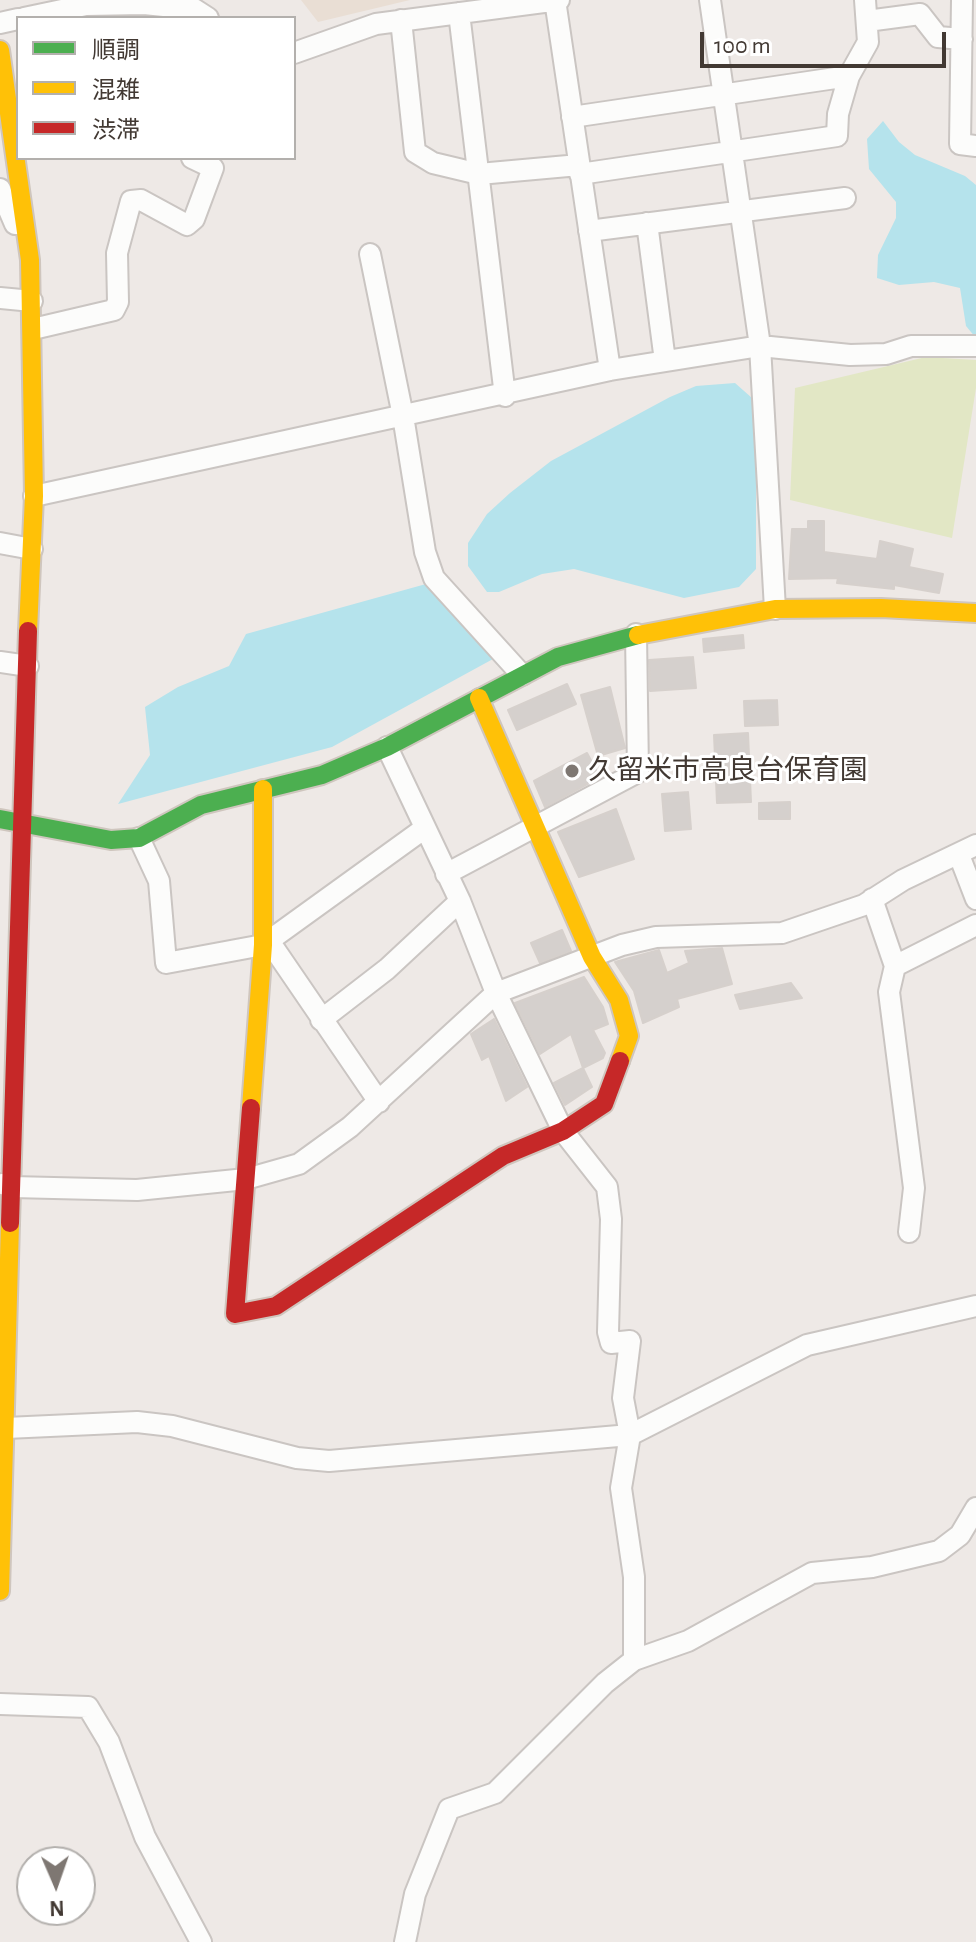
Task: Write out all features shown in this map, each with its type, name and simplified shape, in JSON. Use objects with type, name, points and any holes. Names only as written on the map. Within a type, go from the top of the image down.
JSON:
[{"type":"main road","points":[[0,50],[30,260],[34,496],[24,824],[6,1185],[6,1428],[0,1591]]},
{"type":"main road","points":[[0,819],[111,840],[139,838],[201,805],[322,775],[387,747],[558,657],[636,634],[775,609],[881,608],[976,613]]},
{"type":"main road","points":[[263,789],[266,943],[235,1314],[276,1306],[503,1156],[563,1131],[604,1104],[629,1036],[619,1000],[592,957],[479,698]]},
{"type":"street","points":[[296,52],[376,24],[557,0],[610,370]]},
{"type":"street","points":[[710,0],[760,346],[775,609]]},
{"type":"street","points":[[401,20],[415,152],[433,163],[479,174],[580,169],[837,136],[838,114],[849,76],[868,42],[865,0]]},
{"type":"street","points":[[962,0],[960,144],[976,146]]},
{"type":"street","points":[[32,16],[86,2],[143,11],[203,9]]},
{"type":"street","points":[[459,13],[505,396]]},
{"type":"street","points":[[867,21],[920,14],[938,37],[962,39]]},
{"type":"street","points":[[572,117],[849,76]]},
{"type":"street","points":[[33,329],[114,310],[118,302],[117,253],[131,201],[141,200],[187,225],[194,219],[213,168],[196,160]]},
{"type":"street","points":[[0,189],[30,260]]},
{"type":"street","points":[[589,231],[845,198]]},
{"type":"street","points":[[647,223],[665,361]]},
{"type":"street","points":[[370,254],[403,416],[425,552],[434,578],[522,675]]},
{"type":"street","points":[[0,298],[32,301]]},
{"type":"street","points":[[34,496],[505,396],[610,370],[665,361],[760,346],[850,355],[886,354],[911,346],[976,346]]},
{"type":"street","points":[[0,543],[32,549]]},
{"type":"street","points":[[446,874],[638,772],[636,634]]},
{"type":"street","points":[[0,662],[28,666]]},
{"type":"street","points":[[387,747],[460,901],[496,993],[563,1131],[607,1187],[611,1219],[608,1332],[611,1343],[630,1341],[623,1398],[630,1435],[621,1488],[634,1577],[634,1660]]},
{"type":"street","points":[[139,838],[159,881],[166,963],[266,943],[425,828]]},
{"type":"street","points":[[6,1185],[137,1190],[246,1179],[299,1164],[379,1102],[496,993],[656,937],[782,933],[864,905],[903,880],[967,850],[976,899]]},
{"type":"street","points":[[872,899],[895,966],[889,992],[914,1188],[909,1232]]},
{"type":"street","points":[[321,1020],[387,969],[460,901]]},
{"type":"street","points":[[895,966],[976,925]]},
{"type":"street","points":[[266,943],[379,1102]]},
{"type":"street","points":[[6,1428],[137,1422],[184,1429],[297,1458],[329,1461],[630,1435],[807,1345],[976,1306]]},
{"type":"street","points":[[405,1942],[415,1894],[449,1809],[495,1793],[605,1683],[634,1660],[688,1641],[812,1573],[872,1567],[939,1551],[960,1535],[976,1508]]},
{"type":"street","points":[[0,1704],[88,1707],[109,1742],[145,1837],[201,1942]]},
{"type":"shaded area","points":[[301,0],[410,0],[318,22]]},
{"type":"green space","points":[[926,357],[976,360],[976,388],[952,538],[790,500],[795,388]]},
{"type":"water","points":[[883,121],[899,142],[915,155],[965,176],[976,185],[976,338],[966,326],[960,288],[934,282],[899,285],[877,278],[878,255],[896,218],[896,202],[869,169],[867,139]]},
{"type":"water","points":[[735,383],[752,398],[756,428],[756,569],[739,587],[684,598],[574,569],[542,574],[499,592],[487,592],[468,566],[468,543],[487,514],[510,493],[551,461],[670,397],[696,386]]},
{"type":"water","points":[[426,584],[493,659],[332,747],[118,804],[150,755],[145,707],[178,687],[229,666],[246,634]]},
{"type":"building","points":[[808,521],[824,521],[824,552],[877,559],[880,541],[913,549],[909,567],[943,574],[939,593],[894,585],[894,589],[837,583],[838,578],[789,579],[792,529],[808,529]]},
{"type":"building","points":[[743,635],[744,648],[704,652],[703,639]]},
{"type":"building","points":[[693,657],[696,688],[650,691],[649,660]]},
{"type":"building","points":[[567,684],[576,704],[517,730],[508,710]]},
{"type":"building","points":[[610,687],[625,748],[598,756],[581,695]]},
{"type":"building","points":[[777,700],[778,725],[745,726],[744,701]]},
{"type":"building","points":[[748,733],[751,802],[717,803],[714,735]]},
{"type":"building","points":[[587,753],[600,777],[545,807],[534,781]]},
{"type":"building","points":[[688,792],[691,829],[665,831],[662,794]]},
{"type":"building","points":[[790,802],[790,819],[759,819],[759,803]]},
{"type":"building","points":[[616,809],[634,859],[579,877],[558,832]]},
{"type":"building","points":[[562,930],[571,951],[540,963],[531,943]]},
{"type":"building","points":[[722,948],[732,984],[677,999],[679,1007],[643,1023],[634,991],[615,962],[659,950],[667,973],[689,963],[685,951]]},
{"type":"building","points":[[584,977],[603,1007],[608,1024],[593,1030],[605,1053],[603,1058],[583,1068],[571,1034],[540,1054],[515,1003]]},
{"type":"building","points":[[791,983],[802,998],[740,1009],[735,995]]},
{"type":"building","points":[[494,1019],[527,1087],[506,1101],[489,1056],[482,1060],[471,1034]]},
{"type":"building","points":[[583,1068],[592,1087],[565,1105],[554,1083]]},
{"type":"traffic: fast","points":[[0,819],[111,840],[139,838],[201,805],[322,775],[387,747],[558,657],[638,635]]},
{"type":"traffic: slow","points":[[0,50],[30,260],[34,496],[28,631]]},
{"type":"traffic: slow","points":[[638,635],[775,609],[881,608],[976,613]]},
{"type":"traffic: slow","points":[[479,698],[592,957],[619,1000],[629,1036],[620,1061]]},
{"type":"traffic: slow","points":[[251,1108],[263,945],[263,789]]},
{"type":"traffic: slow","points":[[0,1591],[10,1223]]},
{"type":"traffic: jam","points":[[10,1223],[28,631]]},
{"type":"traffic: jam","points":[[251,1108],[235,1314],[276,1306],[503,1156],[563,1131],[604,1104],[620,1061]]},
{"type":"place","name":"久留米市高良台保育園","points":[[572,771]]}]
